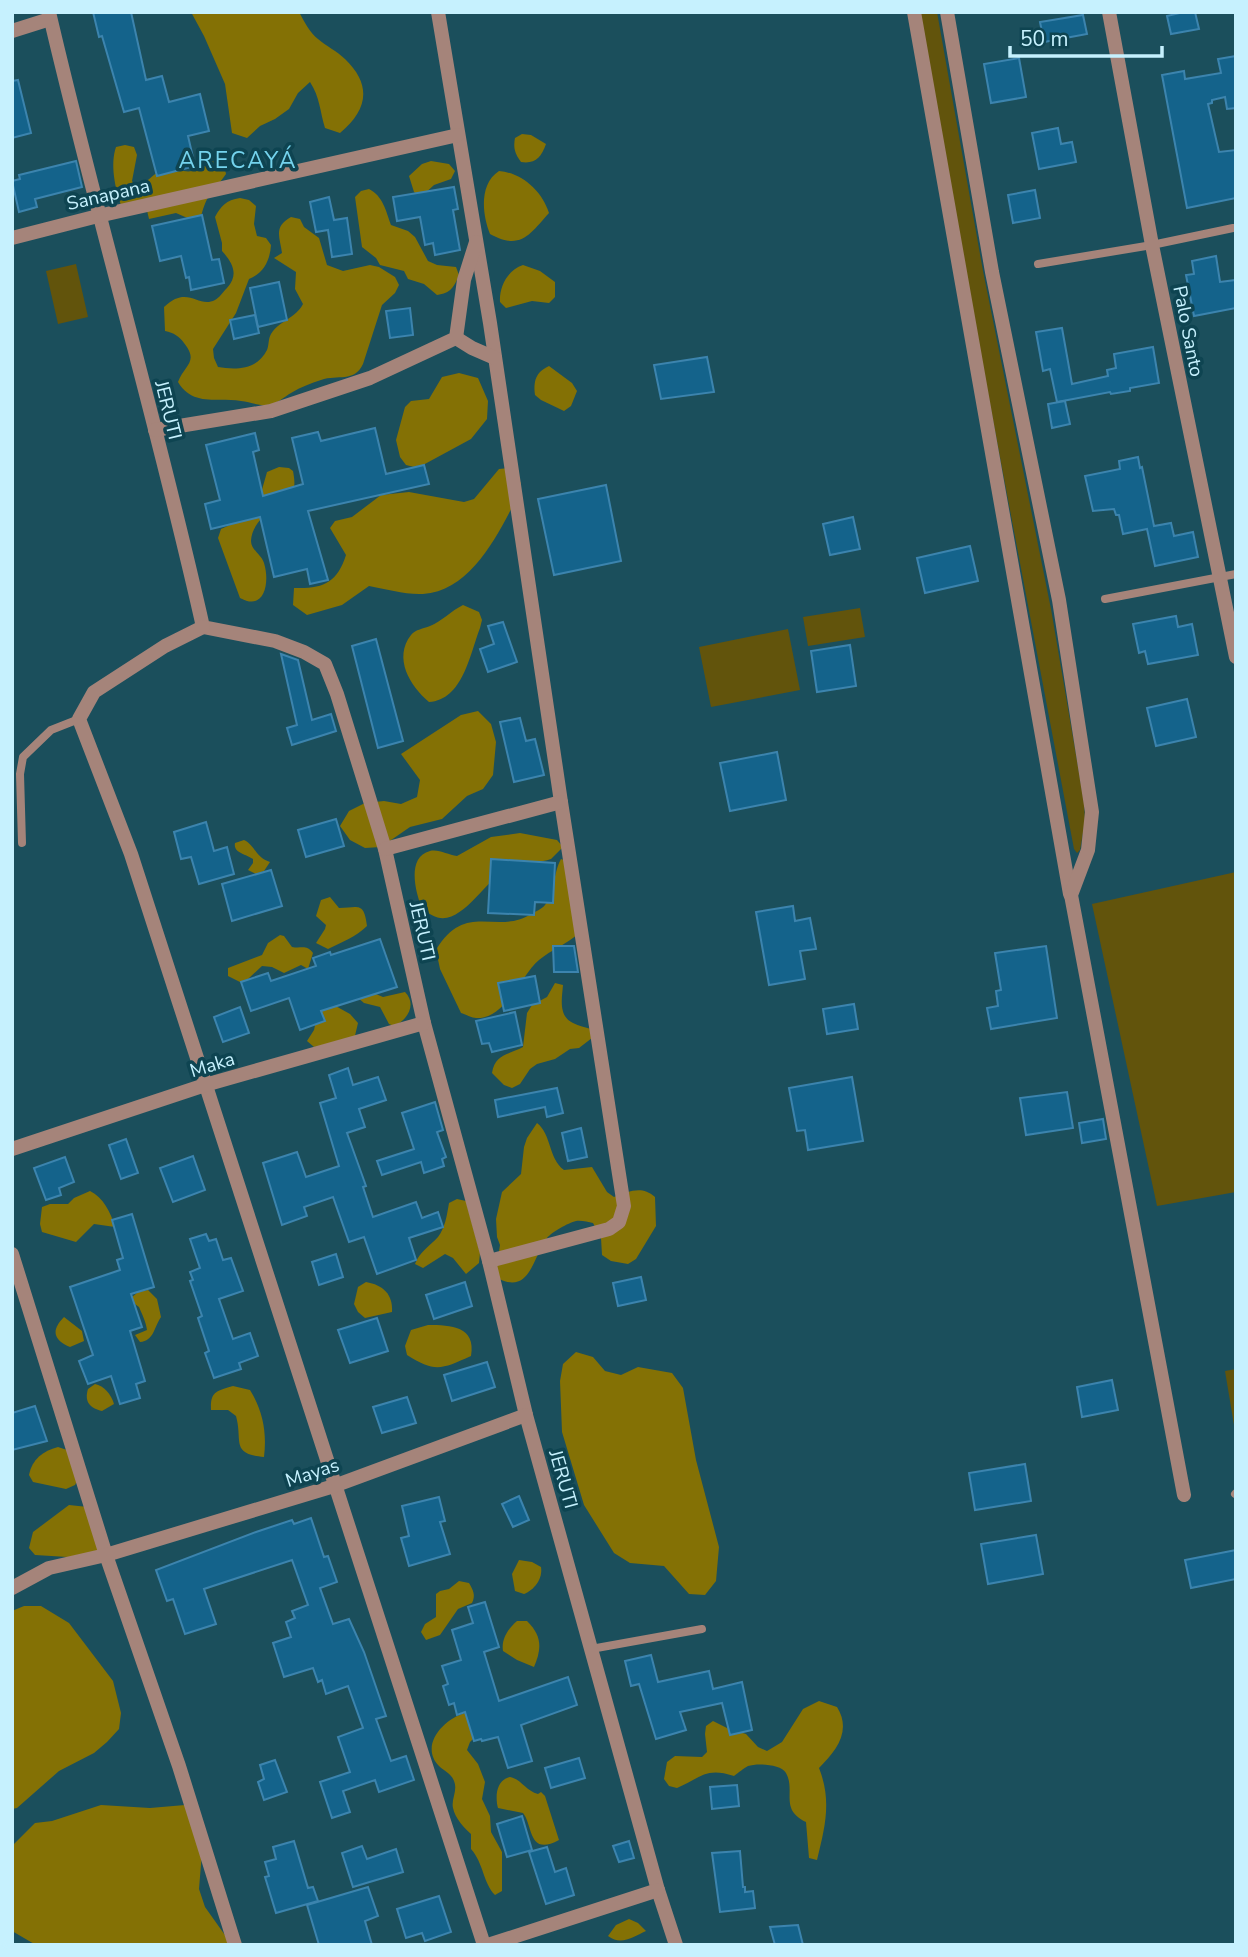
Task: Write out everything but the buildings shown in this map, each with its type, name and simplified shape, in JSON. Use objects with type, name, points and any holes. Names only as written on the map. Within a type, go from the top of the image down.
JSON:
[{"type":"street","points":[[438,12],[495,358],[624,1206],[619,1222],[609,1229],[489,1261]]},
{"type":"street","points":[[914,12],[1071,895],[1184,1495]]},
{"type":"street","points":[[947,12],[992,272],[1059,600],[1092,812],[1088,850],[1071,895]]},
{"type":"street","name":"Palo Santo","points":[[1109,12],[1152,245],[1236,657]]},
{"type":"street","points":[[12,31],[50,16]]},
{"type":"street","name":"JERUTI","points":[[50,16],[203,627],[275,641],[304,652],[325,664],[337,694],[385,849],[424,1023],[489,1261],[526,1415],[658,1890],[676,1945]]},
{"type":"street","name":"Sanapana","points":[[12,238],[458,135]]},
{"type":"street","points":[[456,338],[464,280],[476,241]]},
{"type":"street","points":[[155,430],[271,411],[370,378],[456,338]]},
{"type":"street","points":[[456,338],[495,358]]},
{"type":"street","points":[[203,627],[164,646],[94,692],[79,719],[131,854],[334,1486],[486,1945],[658,1890]]},
{"type":"street","points":[[385,849],[561,802]]},
{"type":"street","name":"Maka","points":[[12,1149],[205,1085],[424,1023]]},
{"type":"street","points":[[12,1254],[106,1555],[179,1766],[235,1945]]},
{"type":"street","name":"Mayas","points":[[12,1588],[49,1568],[106,1555],[334,1486],[526,1415]]},
{"type":"lane","points":[[1038,264],[1233,228]]},
{"type":"lane","points":[[1105,599],[1236,573]]},
{"type":"lane","points":[[22,843],[20,774],[23,757],[51,730],[79,719]]},
{"type":"lane","points":[[591,1649],[702,1629]]},
{"type":"shaded area","points":[[191,12],[299,12],[312,34],[339,53],[360,78],[363,97],[356,115],[340,133],[325,128],[318,99],[310,82],[298,93],[289,109],[260,126],[247,138],[232,133],[225,84]]},
{"type":"shaded area","points":[[916,12],[937,12],[983,271],[1051,609],[1084,802],[1085,821],[1080,850],[1077,853],[1074,849]]},
{"type":"shaded area","points":[[522,134],[531,135],[546,144],[534,161],[521,162],[516,154],[515,138]]},
{"type":"shaded area","points":[[116,147],[134,147],[137,155],[132,181],[137,188],[164,169],[192,171],[217,160],[224,165],[226,174],[208,197],[201,217],[192,220],[176,213],[149,219],[145,202],[121,205],[113,161]]},
{"type":"shaded area","points":[[431,161],[449,164],[455,171],[451,179],[434,185],[421,197],[414,192],[409,176],[422,164]]},
{"type":"shaded area","points":[[499,171],[516,175],[530,184],[549,213],[524,238],[510,241],[501,239],[490,234],[487,226],[485,191]]},
{"type":"shaded area","points":[[369,189],[381,200],[391,225],[408,231],[415,237],[428,261],[456,267],[459,275],[449,291],[437,295],[424,284],[408,279],[404,271],[380,265],[376,258],[362,247],[355,197],[361,191]]},
{"type":"shaded area","points":[[240,198],[249,200],[256,206],[254,224],[257,236],[266,238],[271,245],[268,261],[262,270],[249,279],[236,313],[213,349],[218,367],[239,368],[258,362],[267,350],[274,330],[303,304],[295,289],[296,272],[274,258],[282,253],[280,229],[291,217],[300,219],[304,227],[319,238],[327,265],[343,271],[370,265],[379,267],[395,277],[399,285],[395,293],[382,305],[363,364],[355,374],[314,382],[268,405],[198,398],[184,390],[178,382],[191,359],[180,338],[165,331],[164,307],[180,297],[203,302],[215,300],[231,283],[233,269],[222,251],[215,217],[225,204]]},
{"type":"shaded area","points":[[76,264],[88,317],[58,324],[46,271]]},
{"type":"shaded area","points":[[523,265],[540,271],[555,282],[555,297],[549,303],[532,301],[506,308],[500,302],[503,285],[513,271]]},
{"type":"shaded area","points":[[549,366],[572,383],[577,391],[571,406],[564,411],[535,395],[536,378]]},
{"type":"shaded area","points":[[459,373],[478,378],[488,401],[487,419],[471,439],[423,465],[406,465],[400,457],[396,440],[405,407],[411,401],[429,399],[442,377]]},
{"type":"shaded area","points":[[279,467],[293,471],[294,487],[264,516],[253,532],[251,544],[264,563],[266,586],[260,598],[248,601],[240,598],[218,538],[221,529],[239,521],[261,493],[267,472]]},
{"type":"shaded area","points":[[509,468],[521,483],[520,492],[483,556],[456,582],[441,590],[423,594],[369,586],[342,605],[307,615],[293,605],[294,588],[313,587],[328,582],[342,564],[346,555],[330,528],[335,521],[352,517],[381,495],[409,492],[464,502],[474,499],[499,469]]},
{"type":"shaded area","points":[[463,605],[479,612],[482,620],[464,674],[450,693],[429,702],[410,680],[406,671],[406,644],[415,631],[434,624]]},
{"type":"shaded area","points":[[860,608],[865,637],[808,646],[803,617]]},
{"type":"shaded area","points":[[788,629],[800,690],[711,707],[699,647]]},
{"type":"shaded area","points":[[478,711],[491,724],[496,742],[493,775],[483,789],[467,796],[442,819],[410,827],[381,847],[365,848],[350,840],[340,826],[349,811],[365,803],[384,801],[401,804],[417,797],[420,780],[401,754],[461,715]]},
{"type":"shaded area","points":[[520,833],[557,840],[563,847],[551,859],[518,863],[506,869],[459,913],[447,918],[434,916],[421,906],[415,867],[423,854],[440,851],[457,856],[491,837]]},
{"type":"shaded area","points":[[244,840],[270,862],[264,871],[256,874],[248,870],[253,859],[238,851],[235,846],[235,843]]},
{"type":"shaded area","points":[[561,859],[566,861],[579,933],[539,960],[496,1012],[476,1018],[461,1013],[440,969],[436,950],[447,935],[459,926],[470,922],[518,920],[542,908],[551,895]]},
{"type":"shaded area","points":[[1236,872],[1236,1192],[1157,1206],[1092,904]]},
{"type":"shaded area","points":[[330,897],[339,908],[362,909],[367,926],[328,949],[316,943],[326,925],[316,916],[321,900]]},
{"type":"shaded area","points":[[280,935],[284,936],[292,947],[306,948],[313,953],[308,969],[301,965],[284,973],[262,966],[248,979],[240,982],[228,976],[228,968],[262,955],[268,943]]},
{"type":"shaded area","points":[[555,983],[563,985],[562,1006],[565,1016],[573,1023],[591,1029],[592,1038],[579,1048],[570,1049],[555,1059],[537,1064],[520,1084],[512,1088],[504,1085],[492,1073],[496,1062],[523,1047],[527,1013],[532,1005],[547,997]]},
{"type":"shaded area","points":[[366,990],[383,997],[405,992],[410,1002],[407,1016],[394,1026],[389,1024],[380,1007],[364,1003],[357,997]]},
{"type":"shaded area","points":[[332,1004],[350,1014],[358,1023],[354,1040],[314,1047],[307,1041],[314,1030],[318,1012]]},
{"type":"shaded area","points":[[537,1123],[545,1134],[555,1159],[564,1170],[592,1167],[607,1192],[614,1197],[640,1190],[655,1197],[656,1226],[636,1259],[628,1264],[611,1261],[602,1255],[601,1238],[593,1223],[576,1221],[547,1238],[525,1277],[510,1282],[499,1279],[496,1271],[500,1245],[496,1219],[502,1192],[521,1174],[524,1147]]},
{"type":"shaded area","points":[[90,1191],[106,1206],[115,1227],[94,1224],[76,1242],[42,1232],[42,1207],[68,1204],[74,1198]]},
{"type":"shaded area","points":[[457,1199],[466,1201],[480,1253],[479,1263],[466,1274],[453,1258],[445,1254],[423,1268],[415,1264],[440,1233],[449,1203]]},
{"type":"shaded area","points":[[366,1282],[386,1291],[391,1300],[392,1312],[365,1318],[358,1312],[354,1304],[358,1287]]},
{"type":"shaded area","points":[[148,1290],[157,1299],[161,1317],[151,1336],[140,1342],[135,1335],[147,1330],[139,1307],[131,1298],[138,1292]]},
{"type":"shaded area","points":[[64,1317],[82,1331],[84,1341],[70,1347],[57,1338],[57,1326]]},
{"type":"shaded area","points":[[428,1325],[453,1327],[466,1333],[472,1346],[471,1356],[453,1364],[432,1367],[407,1355],[405,1346],[411,1330]]},
{"type":"shaded area","points":[[576,1352],[593,1357],[605,1371],[621,1375],[638,1367],[672,1373],[683,1388],[696,1460],[719,1547],[716,1581],[705,1595],[689,1594],[664,1566],[630,1563],[614,1553],[584,1505],[562,1432],[560,1381],[563,1364]]},
{"type":"shaded area","points":[[1236,1369],[1236,1437],[1225,1371]]},
{"type":"shaded area","points":[[95,1384],[107,1391],[114,1404],[102,1411],[91,1406],[88,1401],[88,1389]]},
{"type":"shaded area","points":[[233,1386],[250,1390],[258,1406],[265,1439],[264,1457],[246,1453],[242,1449],[236,1416],[228,1410],[211,1410],[213,1395]]},
{"type":"shaded area","points":[[58,1447],[67,1450],[79,1477],[75,1485],[66,1489],[33,1482],[29,1475],[36,1460],[43,1453]]},
{"type":"shaded area","points":[[69,1505],[88,1507],[108,1546],[84,1558],[35,1555],[29,1548],[33,1532]]},
{"type":"shaded area","points":[[519,1560],[541,1567],[537,1584],[524,1594],[515,1591],[512,1574]]},
{"type":"shaded area","points":[[459,1581],[469,1583],[474,1595],[472,1603],[458,1609],[440,1635],[426,1640],[421,1632],[425,1624],[436,1617],[436,1594]]},
{"type":"shaded area","points":[[24,1606],[41,1606],[69,1623],[113,1681],[121,1713],[119,1729],[107,1742],[94,1753],[59,1771],[17,1808],[12,1809],[12,1611]]},
{"type":"shaded area","points":[[517,1621],[527,1621],[538,1637],[539,1648],[534,1667],[503,1651],[506,1635]]},
{"type":"shaded area","points":[[819,1701],[837,1707],[843,1724],[836,1748],[819,1768],[826,1803],[825,1825],[817,1860],[809,1858],[806,1822],[798,1817],[790,1806],[789,1780],[783,1770],[768,1765],[752,1765],[734,1776],[710,1773],[677,1788],[669,1786],[664,1779],[667,1762],[675,1756],[702,1757],[707,1752],[706,1726],[713,1721],[746,1734],[758,1747],[767,1751],[782,1742],[803,1709]]},
{"type":"shaded area","points":[[465,1713],[474,1713],[477,1735],[467,1750],[478,1764],[485,1782],[482,1799],[490,1816],[491,1832],[502,1852],[502,1891],[495,1895],[471,1849],[471,1834],[454,1812],[454,1781],[450,1774],[439,1766],[432,1750],[433,1742],[442,1727]]},
{"type":"shaded area","points":[[510,1777],[545,1796],[559,1840],[542,1845],[533,1837],[523,1813],[498,1808],[499,1785]]},
{"type":"shaded area","points":[[101,1805],[150,1808],[185,1805],[203,1840],[199,1889],[205,1907],[232,1945],[36,1945],[12,1931],[12,1846],[35,1823],[52,1821]]},
{"type":"shaded area","points":[[629,1919],[646,1931],[622,1940],[608,1936],[616,1925]]},
{"type":"district","name":"ARECAYÁ","points":[[238,160]]}]
